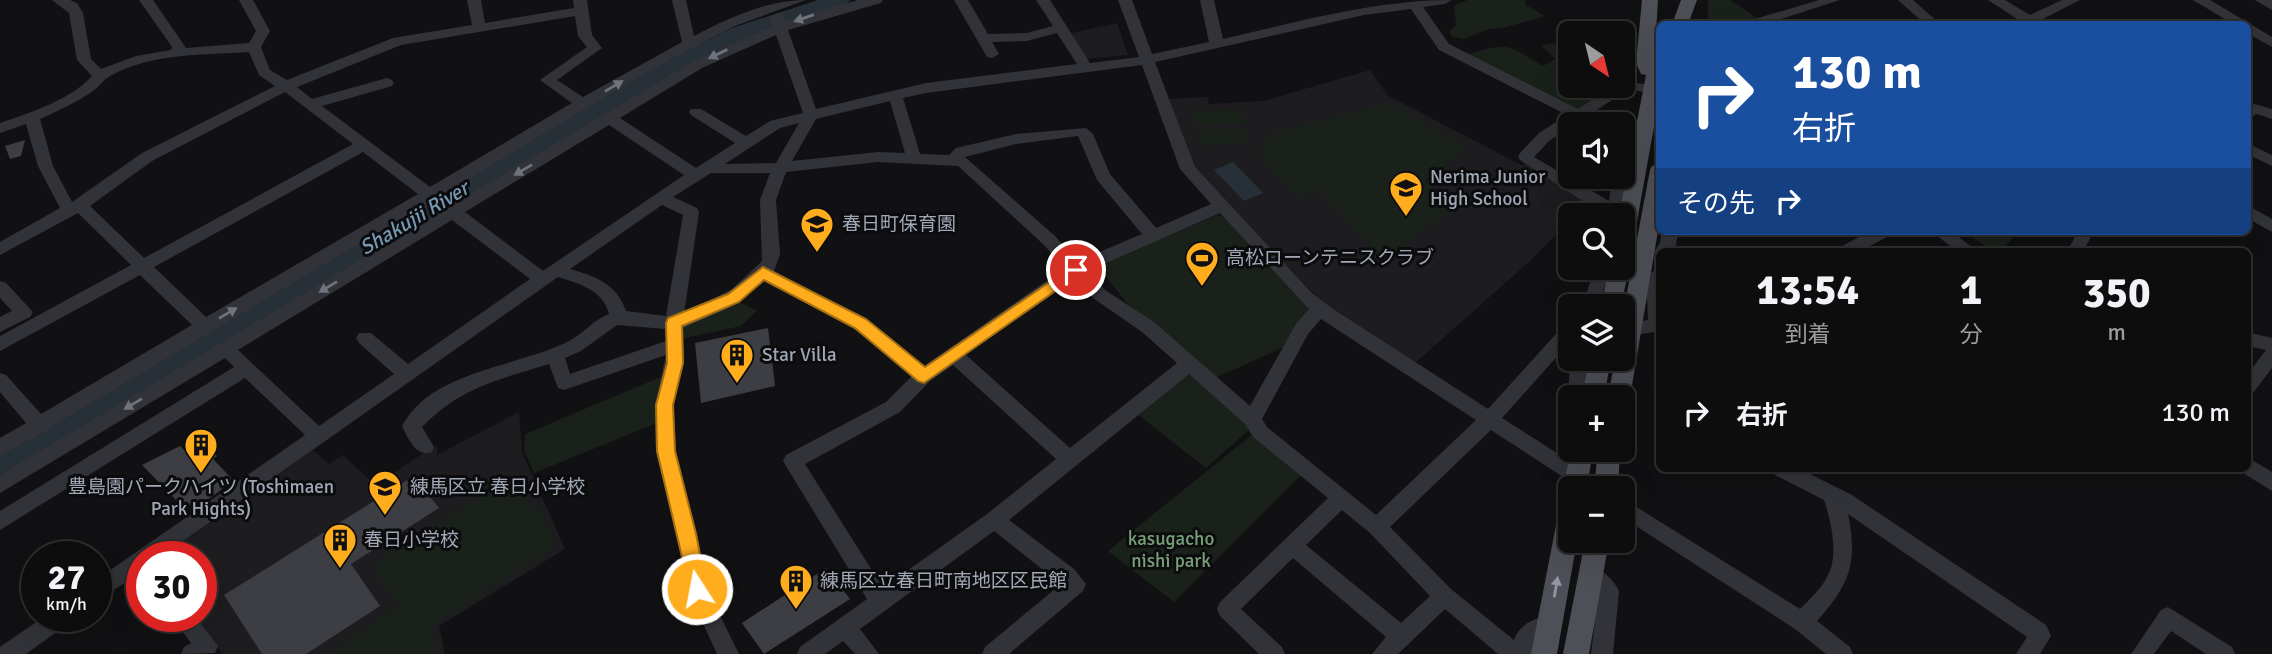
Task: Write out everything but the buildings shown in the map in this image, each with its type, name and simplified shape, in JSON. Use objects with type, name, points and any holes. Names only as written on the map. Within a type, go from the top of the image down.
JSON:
[{"type":"main road","points":[[1631,203],[1655,92],[1645,63],[1650,0]]},
{"type":"main road","points":[[1665,0],[1671,21]]},
{"type":"main road","points":[[1673,21],[1681,0]]},
{"type":"main road","points":[[1674,21],[1689,0]]},
{"type":"main road","points":[[1635,302],[1656,186]]},
{"type":"main road","points":[[1544,654],[1563,553]]},
{"type":"main road","points":[[1576,654],[1595,553]]},
{"type":"street","points":[[59,0],[72,6],[76,12],[85,60],[100,76]]},
{"type":"street","points":[[146,0],[179,47],[177,52]]},
{"type":"street","points":[[246,0],[263,31],[254,47]]},
{"type":"street","points":[[474,0],[479,26]]},
{"type":"street","points":[[679,0],[688,43]]},
{"type":"street","points":[[0,447],[40,426],[688,43],[772,4],[799,0]]},
{"type":"street","points":[[0,485],[697,65],[781,26],[876,0]]},
{"type":"street","points":[[961,0],[992,54]]},
{"type":"street","points":[[1043,0],[1086,67]]},
{"type":"street","points":[[1125,0],[1188,169],[1222,206],[1321,309],[1570,476]]},
{"type":"street","points":[[1207,0],[1217,45]]},
{"type":"street","points":[[171,541],[661,198],[775,124],[926,88],[1146,60],[1364,11],[1446,0]]},
{"type":"street","points":[[1762,21],[1833,0]]},
{"type":"street","points":[[1905,0],[1930,21]]},
{"type":"street","points":[[1995,0],[2030,21],[2073,0]]},
{"type":"street","points":[[2200,0],[2237,21]]},
{"type":"street","points":[[2262,0],[2272,6]]},
{"type":"street","points":[[425,447],[411,426],[441,396],[478,377],[555,354],[578,344],[608,322],[619,318],[674,323],[734,298],[763,272],[773,258],[768,201],[772,186],[811,115],[772,4]]},
{"type":"street","points":[[1414,4],[1444,47],[1573,112]]},
{"type":"street","points":[[0,249],[74,208],[147,158],[286,86],[398,41],[580,5],[585,36],[595,48],[547,80],[584,104]]},
{"type":"street","points":[[984,39],[999,36],[1027,37],[1061,28]]},
{"type":"street","points":[[2251,30],[2272,43]]},
{"type":"street","points":[[0,128],[33,117],[88,88],[100,76],[140,60],[177,52],[254,47]]},
{"type":"street","points":[[254,47],[264,72],[451,212],[550,275],[591,282],[608,292],[617,303],[619,318]]},
{"type":"street","points":[[310,104],[387,83]]},
{"type":"street","points":[[1584,112],[1627,84],[1655,92]]},
{"type":"street","points":[[895,96],[914,159]]},
{"type":"street","points":[[2251,112],[2255,109],[2272,114]]},
{"type":"street","points":[[696,112],[745,142]]},
{"type":"street","points":[[33,117],[41,158],[50,182],[74,208],[205,327]]},
{"type":"street","points":[[609,118],[701,171],[754,169],[855,158],[962,161],[1049,240],[1099,294],[1148,327],[1252,419],[1260,432],[1377,527],[1444,596],[1514,654]]},
{"type":"street","points":[[1558,128],[1544,137],[1526,156],[1528,160],[1558,178]]},
{"type":"street","points":[[953,161],[961,152],[1016,139],[1081,131],[1085,134],[1103,176],[1153,236]]},
{"type":"street","points":[[0,344],[363,145]]},
{"type":"street","points":[[1635,150],[1642,149]]},
{"type":"street","points":[[2251,150],[2272,161]]},
{"type":"street","points":[[1575,189],[1598,203]]},
{"type":"street","points":[[661,198],[691,212],[674,323],[675,363],[664,405],[666,451],[687,534],[697,589],[728,654]]},
{"type":"street","points":[[881,603],[793,461],[893,407],[924,376],[1076,270],[1222,206]]},
{"type":"street","points":[[2251,213],[2272,226]]},
{"type":"street","points":[[1852,248],[1877,235]]},
{"type":"street","points":[[1945,235],[1964,248]]},
{"type":"street","points":[[763,272],[860,324],[924,376]]},
{"type":"street","points":[[0,287],[24,312],[0,325]]},
{"type":"street","points":[[1252,419],[1302,329],[1321,309]]},
{"type":"street","points":[[1635,329],[1652,327],[1656,319]]},
{"type":"street","points":[[365,338],[408,375]]},
{"type":"street","points":[[2251,340],[2272,345]]},
{"type":"street","points":[[1377,527],[1489,421],[1558,343]]},
{"type":"street","points":[[555,354],[564,383],[674,345]]},
{"type":"street","points":[[225,348],[319,437]]},
{"type":"street","points":[[954,355],[1069,460]]},
{"type":"street","points":[[2251,383],[2272,355]]},
{"type":"street","points":[[808,654],[994,520],[1188,364]]},
{"type":"street","points":[[0,521],[247,368]]},
{"type":"street","points":[[0,380],[40,426]]},
{"type":"street","points":[[2251,468],[2272,483]]},
{"type":"street","points":[[1788,472],[1831,493],[2038,632],[2040,636],[2027,654]]},
{"type":"street","points":[[1802,622],[1840,577],[1845,557],[1837,506],[1831,493]]},
{"type":"street","points":[[1274,654],[1227,609],[1342,497]]},
{"type":"street","points":[[1635,514],[1802,622],[1842,654]]},
{"type":"street","points":[[993,654],[1076,584],[1054,564],[994,520]]},
{"type":"street","points":[[1292,545],[1401,636]]},
{"type":"street","points":[[1591,574],[1609,591],[1602,654]]},
{"type":"street","points":[[1383,654],[1444,596]]},
{"type":"street","points":[[2142,654],[2168,617],[2224,654]]},
{"type":"street","points":[[1521,654],[1525,637],[1533,631],[1549,626]]},
{"type":"street","points":[[846,628],[868,654]]},
{"type":"street","points":[[8,654],[39,632]]},
{"type":"street","points":[[192,654],[206,646],[195,632]]},
{"type":"shaded area","points":[[1117,23],[1128,55],[1084,59],[1068,34]]},
{"type":"shaded area","name":"Nerima Junior High School","points":[[1370,70],[1387,95],[1523,166],[1526,163],[1558,182],[1558,189],[1570,189],[1590,201],[1558,203],[1558,233],[1414,364],[1336,313],[1311,291],[1195,169],[1167,99],[1208,97],[1209,104],[1263,101]]},
{"type":"shaded area","points":[[1233,162],[1263,193],[1244,201],[1214,170]]},
{"type":"shaded area","name":"練馬区立 春日小学校","points":[[519,412],[522,452],[565,549],[439,626],[445,654],[223,654],[206,632],[217,632],[217,541],[184,541],[313,450],[329,464],[343,455],[375,485],[437,446],[437,455]]},
{"type":"green space","points":[[1467,0],[1525,0],[1526,5],[1545,16],[1503,28],[1488,29],[1464,39],[1453,37],[1449,32],[1456,25],[1454,6]]},
{"type":"green space","points":[[1708,0],[1730,0],[1759,19],[1753,21],[1708,21]]},
{"type":"green space","points":[[1558,43],[1558,98],[1599,98],[1580,110],[1471,58],[1470,54],[1493,48],[1508,48],[1543,66],[1555,59],[1541,45]]},
{"type":"green space","points":[[1389,104],[1469,147],[1424,181],[1458,202],[1386,260],[1317,189],[1299,197],[1262,160],[1264,142],[1272,138],[1271,134]]},
{"type":"green space","points":[[1242,109],[1245,123],[1196,126],[1193,111]]},
{"type":"green space","points":[[1246,128],[1248,142],[1199,145],[1197,130]]},
{"type":"green space","name":"高松ローンテニスクラブ","points":[[1217,215],[1225,216],[1309,309],[1288,345],[1211,380],[1136,314],[1097,266]]},
{"type":"green space","points":[[1969,235],[2015,235],[2003,248],[1988,248]]},
{"type":"green space","points":[[738,301],[757,311],[741,326],[681,339],[680,330],[685,325]]},
{"type":"green space","points":[[1189,372],[1251,428],[1206,468],[1136,413]]},
{"type":"green space","points":[[663,376],[657,423],[534,473],[524,450],[525,434]]},
{"type":"green space","name":"kasugacho nishi park","points":[[1254,433],[1303,473],[1174,602],[1108,551]]},
{"type":"green space","points":[[517,473],[531,509],[541,511],[557,545],[431,626],[437,652],[433,654],[327,654],[399,605],[371,568]]},
{"type":"waterway","name":"Shakujii River","points":[[0,462],[647,80],[740,33],[839,0]]},
{"type":"place","name":"Nerima Junior High School","points":[[1406,218]]},
{"type":"place","name":"春日町保育園","points":[[817,254]]},
{"type":"place","name":"高松ローンテニスクラブ","points":[[1202,288]]},
{"type":"place","name":"Star Villa","points":[[737,385]]},
{"type":"place","name":"豊島園パークハイツ (Toshimaen Park Hights)","points":[[201,475]]},
{"type":"place","name":"練馬区立 春日小学校","points":[[385,517]]},
{"type":"place","name":"春日小学校","points":[[340,570]]},
{"type":"place","name":"練馬区立春日町南地区区民館","points":[[796,611]]},
{"type":"route","points":[[697,589],[687,534],[672,484],[666,451],[664,405],[675,363],[674,323],[734,298],[763,272],[860,324],[924,376],[1076,270]]}]
